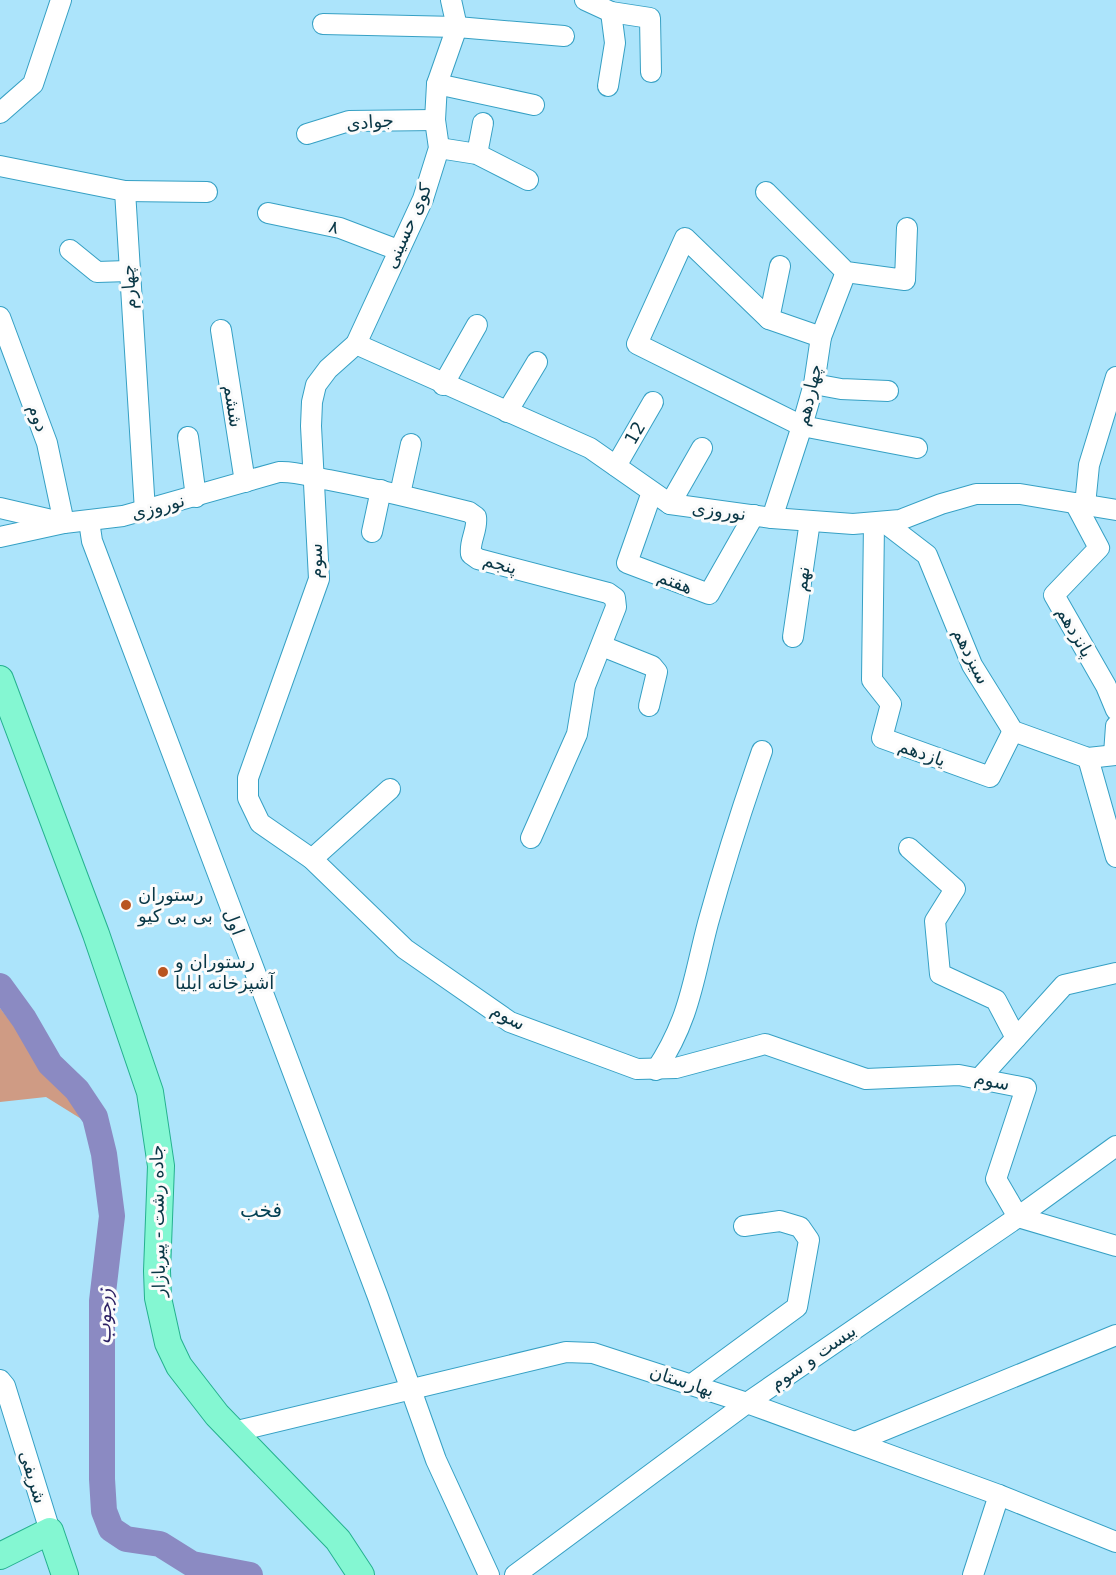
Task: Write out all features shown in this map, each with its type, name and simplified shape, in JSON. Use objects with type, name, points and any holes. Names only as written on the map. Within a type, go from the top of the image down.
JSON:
[{"type":"main road","name":"جاده رشت - پیربازار","points":[[0,679],[96,934],[150,1092],[161,1166],[158,1298],[168,1343],[179,1366],[233,1432],[338,1540],[361,1575]]},
{"type":"main road","points":[[0,1556],[50,1531]]},
{"type":"main road","name":"شریفی","points":[[50,1531],[65,1575]]},
{"type":"street","points":[[0,113],[33,84],[61,0]]},
{"type":"street","points":[[451,0],[457,27]]},
{"type":"street","points":[[585,0],[611,12],[650,18],[651,72]]},
{"type":"street","points":[[608,86],[615,43],[611,12]]},
{"type":"street","points":[[323,24],[457,27],[564,36]]},
{"type":"street","name":"کوی حسینی","points":[[356,344],[423,199],[439,148],[435,120],[437,84],[457,27]]},
{"type":"street","points":[[437,84],[534,105]]},
{"type":"street","name":"جوادی","points":[[307,134],[349,121],[435,120]]},
{"type":"street","points":[[477,154],[483,123]]},
{"type":"street","points":[[439,148],[477,154],[528,180]]},
{"type":"street","points":[[0,166],[125,191],[207,192]]},
{"type":"street","name":"چهارم","points":[[125,191],[128,271],[145,511]]},
{"type":"street","points":[[766,192],[846,272],[905,280],[907,228]]},
{"type":"street","name":"۸","points":[[268,213],[340,228],[398,249]]},
{"type":"street","points":[[821,337],[769,319],[685,238],[637,344],[802,426],[917,448]]},
{"type":"street","points":[[70,250],[98,272],[128,271]]},
{"type":"street","points":[[769,319],[780,266]]},
{"type":"street","name":"چهاردهم","points":[[763,516],[802,426],[814,384],[821,337],[846,272]]},
{"type":"street","name":"دوم","points":[[0,317],[47,443],[64,523]]},
{"type":"street","points":[[443,385],[477,325]]},
{"type":"street","name":"ششم","points":[[221,330],[245,482]]},
{"type":"street","name":"نوروزی","points":[[356,344],[443,385],[590,448],[670,504],[763,516],[853,524],[900,520],[941,504],[976,494],[1020,494],[1116,510]]},
{"type":"street","name":"سوم","points":[[356,344],[328,369],[316,385],[312,402],[312,477],[319,579],[248,778],[248,798],[260,823],[312,859],[405,949],[510,1022],[638,1069],[676,1068],[765,1044],[866,1079],[959,1075],[1026,1088],[996,1179],[1018,1217]]},
{"type":"street","points":[[507,412],[537,362]]},
{"type":"street","points":[[814,384],[841,389],[888,391]]},
{"type":"street","points":[[1080,504],[1089,465],[1115,386]]},
{"type":"street","name":"12","points":[[616,466],[653,402]]},
{"type":"street","points":[[188,437],[196,496]]},
{"type":"street","points":[[372,532],[411,444]]},
{"type":"street","points":[[670,504],[702,448]]},
{"type":"street","name":"نوروزی","points":[[0,537],[64,523],[145,511],[279,472],[295,471],[312,477]]},
{"type":"street","name":"پنجم","points":[[312,477],[391,492],[469,513],[476,517],[477,525],[470,547],[471,554],[478,559],[608,593],[615,598],[616,607],[602,646]]},
{"type":"street","name":"هفتم","points":[[652,492],[627,563],[709,594],[763,516]]},
{"type":"street","name":"پانزدهم","points":[[1080,504],[1099,548],[1054,595],[1106,686],[1116,710]]},
{"type":"street","points":[[0,508],[64,523]]},
{"type":"street","name":"نهم","points":[[793,637],[810,520]]},
{"type":"street","name":"اول","points":[[89,521],[92,541],[378,1297],[409,1389],[436,1460],[489,1575]]},
{"type":"street","name":"یازدهم","points":[[879,522],[872,680],[891,704],[882,738],[990,777],[1013,730]]},
{"type":"street","name":"سیزدهم","points":[[879,522],[927,555],[972,665],[1013,730]]},
{"type":"street","points":[[531,838],[573,746],[585,686],[602,646],[652,666],[657,672],[649,706]]},
{"type":"street","points":[[1013,730],[1088,758],[1115,754],[1116,726]]},
{"type":"street","points":[[656,1070],[673,1045],[690,1004],[734,832],[762,751]]},
{"type":"street","points":[[1088,758],[1116,857]]},
{"type":"street","points":[[312,859],[390,789]]},
{"type":"street","points":[[909,848],[955,889],[935,921],[940,974],[996,1000],[1016,1038]]},
{"type":"street","points":[[979,1079],[1064,986],[1116,973]]},
{"type":"street","name":"بیست و سوم","points":[[515,1575],[747,1403],[1018,1217],[1116,1146]]},
{"type":"street","points":[[1018,1217],[1116,1246]]},
{"type":"street","points":[[692,1384],[797,1307],[809,1240],[801,1227],[780,1221],[744,1226]]},
{"type":"street","points":[[855,1442],[1116,1335]]},
{"type":"street","name":"بهارستان","points":[[233,1432],[566,1352],[593,1353],[692,1384],[855,1442],[999,1495],[1116,1542]]},
{"type":"street","name":"شریفی","points":[[0,1380],[5,1386],[50,1531]]},
{"type":"street","points":[[973,1575],[999,1495]]},
{"type":"shaded area","points":[[0,1008],[60,1085],[83,1120],[46,1097],[0,1102]]},
{"type":"waterway","name":"زرجوب","points":[[0,986],[24,1019],[50,1064],[77,1090],[95,1117],[104,1154],[112,1216],[102,1301],[102,1479],[104,1511],[111,1529],[126,1539],[160,1544],[192,1564],[250,1575]]},
{"type":"place","name":"رستوران بی بی کیو","points":[[126,905]]},
{"type":"place","name":"رستوران و آشپزخانه ایلیا","points":[[163,972]]},
{"type":"district","name":"فخب","points":[[261,1210]]}]
